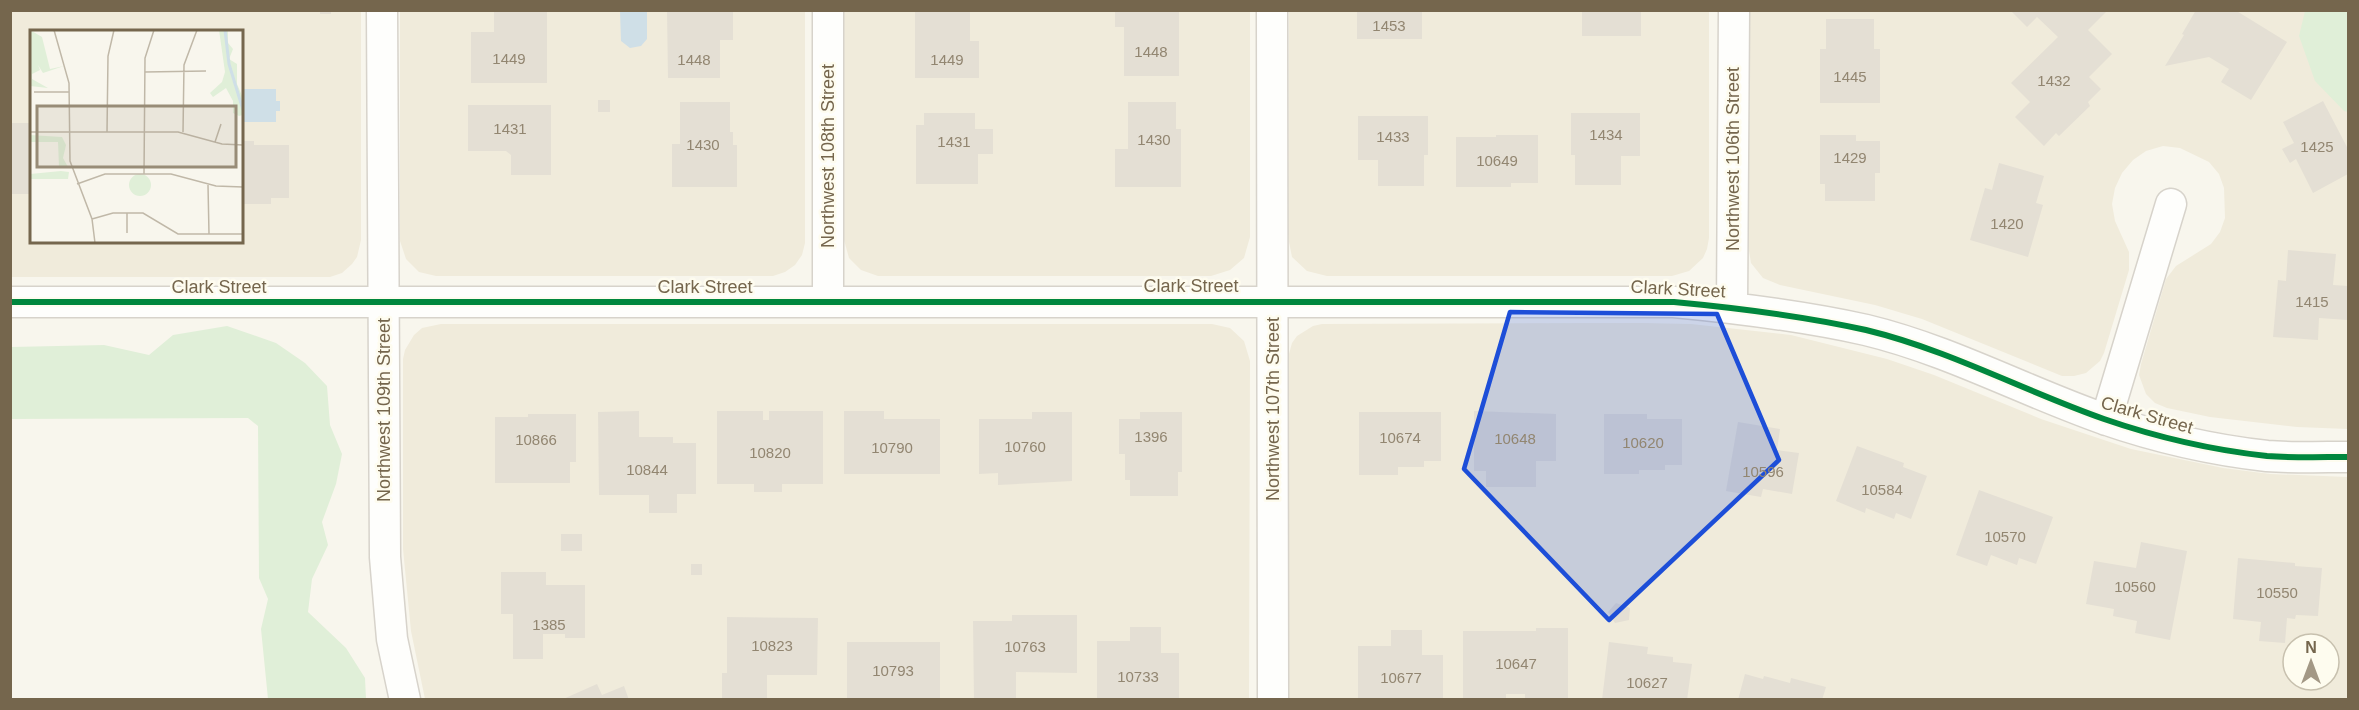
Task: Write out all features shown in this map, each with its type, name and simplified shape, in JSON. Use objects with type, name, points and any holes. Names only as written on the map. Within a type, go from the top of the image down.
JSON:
[{"type":"street","name":"Northwest 109th Street","points":[[382,10],[385,557],[392,639],[405,699]]},
{"type":"street","name":"Northwest 108th Street","points":[[828,10],[828,302]]},
{"type":"street","name":"Northwest 107th Street","points":[[1272,10],[1273,699]]},
{"type":"street","name":"Northwest 106th Street","points":[[1732,307],[1734,10]]},
{"type":"street","points":[[2106,420],[2171,204]]},
{"type":"street","name":"Clark Street","points":[[10,302],[1674,302],[1732,307],[1867,331],[1960,360],[2106,420],[2194,444],[2268,456],[2349,457]]},
{"type":"highlighted area","points":[[1510,312],[1717,314],[1779,460],[1609,620],[1464,469]]},
{"type":"shaded area","points":[[10,11],[361,11],[361,240],[357,257],[352,264],[342,273],[330,277],[11,277]]},
{"type":"shaded area","points":[[400,11],[805,11],[805,243],[802,255],[795,265],[773,276],[436,276],[419,272],[406,259],[400,241]]},
{"type":"shaded area","points":[[620,11],[647,11],[647,39],[641,46],[630,48],[621,41]]},
{"type":"shaded area","points":[[844,11],[1250,11],[1250,237],[1244,258],[1230,270],[1211,276],[878,276],[861,270],[849,258],[844,240]]},
{"type":"shaded area","points":[[1289,11],[1709,11],[1709,238],[1703,258],[1689,271],[1672,276],[1327,276],[1307,271],[1292,257],[1288,237]]},
{"type":"shaded area","points":[[1748,11],[2348,11],[2348,429],[2297,427],[2210,417],[2167,408],[2155,403],[2146,394],[2139,375],[2166,279],[2176,266],[2211,244],[2220,232],[2225,218],[2224,188],[2219,174],[2209,162],[2180,148],[2163,146],[2146,151],[2133,160],[2122,173],[2115,188],[2112,204],[2115,221],[2129,252],[2129,270],[2104,353],[2100,361],[2086,373],[2062,376],[1922,319],[1875,305],[1780,285],[1763,278],[1751,263],[1748,245]]},
{"type":"shaded area","points":[[243,89],[276,89],[276,101],[280,101],[280,111],[276,111],[276,122],[243,122]]},
{"type":"shaded area","points":[[1642,323],[1691,324],[1791,335],[1887,359],[1934,375],[2041,419],[2131,449],[2223,468],[2270,474],[2348,477],[2348,699],[1287,700],[1287,361],[1292,343],[1297,336],[1313,326],[1322,324]]},
{"type":"shaded area","points":[[441,324],[1212,324],[1230,328],[1244,341],[1250,361],[1249,699],[425,699],[411,631],[403,549],[403,359],[405,350],[414,335],[422,328]]},
{"type":"green space","points":[[2305,11],[2348,11],[2348,112],[2344,111],[2315,81],[2299,36]]},
{"type":"green space","points":[[227,326],[276,343],[305,363],[327,386],[330,425],[342,454],[336,484],[322,522],[328,545],[312,579],[308,612],[346,648],[365,678],[366,699],[268,699],[261,629],[268,599],[259,578],[258,426],[248,418],[11,419],[11,347],[104,345],[149,355],[173,335]]},
{"type":"building","points":[[320,10],[331,10],[331,14],[320,14]]},
{"type":"building","points":[[494,10],[547,10],[547,83],[471,83],[471,32],[494,32]]},
{"type":"building","points":[[667,10],[733,10],[733,40],[720,40],[720,78],[668,78]]},
{"type":"building","points":[[915,10],[970,11],[970,41],[979,41],[979,78],[915,78]]},
{"type":"building","points":[[1115,10],[1179,10],[1179,76],[1124,76],[1124,27],[1115,27]]},
{"type":"building","points":[[1357,10],[1422,10],[1422,39],[1357,39]]},
{"type":"building","points":[[1582,10],[1641,10],[1641,36],[1582,36]]},
{"type":"building","points":[[2010,10],[2106,12],[2088,30],[2112,54],[2089,77],[2101,89],[2088,102],[2090,106],[2059,136],[2056,133],[2044,146],[2015,117],[2030,102],[2011,83],[2058,37],[2037,17],[2027,27]]},
{"type":"building","points":[[2196,10],[2235,10],[2287,42],[2251,100],[2221,82],[2229,69],[2209,57],[2165,66]]},
{"type":"building","points":[[1826,19],[1874,19],[1874,49],[1880,49],[1880,103],[1820,103],[1820,49],[1826,49]]},
{"type":"building","points":[[598,100],[610,100],[610,112],[598,112]]},
{"type":"building","points":[[2323,101],[2348,149],[2348,174],[2313,193],[2296,159],[2290,163],[2282,149],[2294,143],[2283,122]]},
{"type":"building","points":[[680,102],[730,102],[730,132],[733,132],[733,145],[737,145],[737,187],[672,187],[672,144],[680,144]]},
{"type":"building","points":[[1128,102],[1176,102],[1176,129],[1181,129],[1181,187],[1115,187],[1115,149],[1128,149]]},
{"type":"building","points":[[468,105],[551,105],[551,175],[511,175],[511,155],[506,151],[468,151]]},
{"type":"building","points":[[924,113],[975,113],[975,129],[993,129],[993,154],[978,154],[978,184],[916,184],[916,125],[924,125]]},
{"type":"building","points":[[1571,113],[1640,113],[1640,156],[1621,156],[1621,185],[1575,185],[1575,155],[1571,155]]},
{"type":"building","points":[[1358,116],[1428,116],[1428,155],[1424,155],[1424,186],[1378,186],[1378,160],[1358,160]]},
{"type":"building","points":[[10,123],[30,123],[30,194],[10,194]]},
{"type":"building","points":[[1496,135],[1538,135],[1538,183],[1511,183],[1511,187],[1456,187],[1456,137],[1496,137]]},
{"type":"building","points":[[1820,135],[1856,135],[1856,141],[1880,141],[1880,173],[1875,173],[1875,201],[1825,201],[1825,184],[1820,184]]},
{"type":"building","points":[[243,141],[254,141],[254,145],[289,145],[289,198],[271,198],[271,204],[243,204]]},
{"type":"building","points":[[1999,163],[2044,176],[2036,203],[2043,205],[2028,257],[1970,240],[1985,188],[1992,190]]},
{"type":"building","points":[[2288,250],[2336,254],[2333,285],[2348,286],[2348,320],[2319,318],[2318,340],[2273,337],[2278,280],[2286,281]]},
{"type":"building","points":[[639,411],[639,437],[673,437],[673,443],[696,443],[696,494],[677,494],[677,513],[649,513],[649,495],[599,495],[598,412]]},
{"type":"building","points":[[717,411],[763,411],[763,420],[769,420],[769,411],[823,411],[823,484],[782,484],[782,492],[754,492],[754,484],[717,484]]},
{"type":"building","points":[[844,411],[884,411],[884,419],[940,419],[940,474],[844,474]]},
{"type":"building","points":[[1474,411],[1556,414],[1556,461],[1536,461],[1536,487],[1486,487],[1486,471],[1474,471]]},
{"type":"building","points":[[1032,412],[1072,412],[1072,481],[998,485],[998,473],[979,474],[979,419],[1032,419]]},
{"type":"building","points":[[1140,412],[1182,412],[1182,472],[1178,472],[1178,496],[1130,496],[1130,480],[1125,480],[1125,454],[1119,454],[1119,419],[1140,419]]},
{"type":"building","points":[[1359,412],[1441,412],[1441,461],[1424,461],[1424,467],[1398,467],[1398,475],[1359,475]]},
{"type":"building","points":[[528,414],[576,414],[576,462],[570,462],[570,483],[495,483],[495,417],[528,417]]},
{"type":"building","points":[[1604,414],[1647,414],[1647,419],[1682,419],[1682,465],[1665,465],[1665,470],[1639,470],[1639,474],[1604,474]]},
{"type":"building","points":[[1738,422],[1780,429],[1777,450],[1799,453],[1792,494],[1763,489],[1761,497],[1726,491]]},
{"type":"building","points":[[1857,446],[1904,463],[1903,467],[1927,476],[1911,519],[1896,513],[1894,519],[1866,508],[1865,513],[1836,501]]},
{"type":"building","points":[[1979,490],[2053,517],[2036,564],[2019,558],[2017,565],[1991,555],[1987,566],[1956,555]]},
{"type":"building","points":[[561,534],[582,534],[582,551],[561,551]]},
{"type":"building","points":[[2141,542],[2187,551],[2170,640],[2135,633],[2137,621],[2113,616],[2114,609],[2086,604],[2094,561],[2136,568]]},
{"type":"building","points":[[2238,558],[2322,568],[2318,616],[2296,615],[2295,619],[2287,618],[2286,632],[2281,632],[2281,643],[2259,641],[2261,622],[2233,619]]},
{"type":"building","points":[[691,564],[702,564],[702,575],[691,575]]},
{"type":"building","points":[[501,572],[546,572],[546,585],[585,585],[585,638],[565,638],[565,634],[543,634],[543,659],[513,659],[513,614],[501,614]]},
{"type":"building","points":[[1616,603],[1630,608],[1629,620],[1615,623],[1608,612]]},
{"type":"building","points":[[1012,615],[1077,615],[1077,673],[1016,672],[1016,700],[974,700],[973,621],[1012,621]]},
{"type":"building","points":[[727,617],[818,618],[817,675],[767,675],[767,700],[722,700],[722,673],[727,673]]},
{"type":"building","points":[[1130,627],[1161,627],[1161,653],[1179,653],[1179,700],[1097,700],[1097,641],[1130,641]]},
{"type":"building","points":[[1536,628],[1568,628],[1568,700],[1525,700],[1525,694],[1506,694],[1506,700],[1463,700],[1463,631],[1536,631]]},
{"type":"building","points":[[1391,630],[1422,630],[1422,655],[1443,655],[1443,700],[1358,700],[1358,646],[1391,646]]},
{"type":"building","points":[[847,642],[940,642],[940,700],[847,700]]},
{"type":"building","points":[[1609,642],[1648,647],[1647,654],[1673,657],[1673,662],[1692,664],[1687,700],[1602,700]]},
{"type":"building","points":[[1745,674],[1790,683],[1791,678],[1826,687],[1822,700],[1738,700]]},
{"type":"building","points":[[597,684],[602,695],[624,686],[629,700],[561,700]]},
{"type":"cycle path","points":[[10,302],[1674,302],[1794,317],[1897,338],[2104,419],[2184,442],[2267,456],[2348,457]]}]
